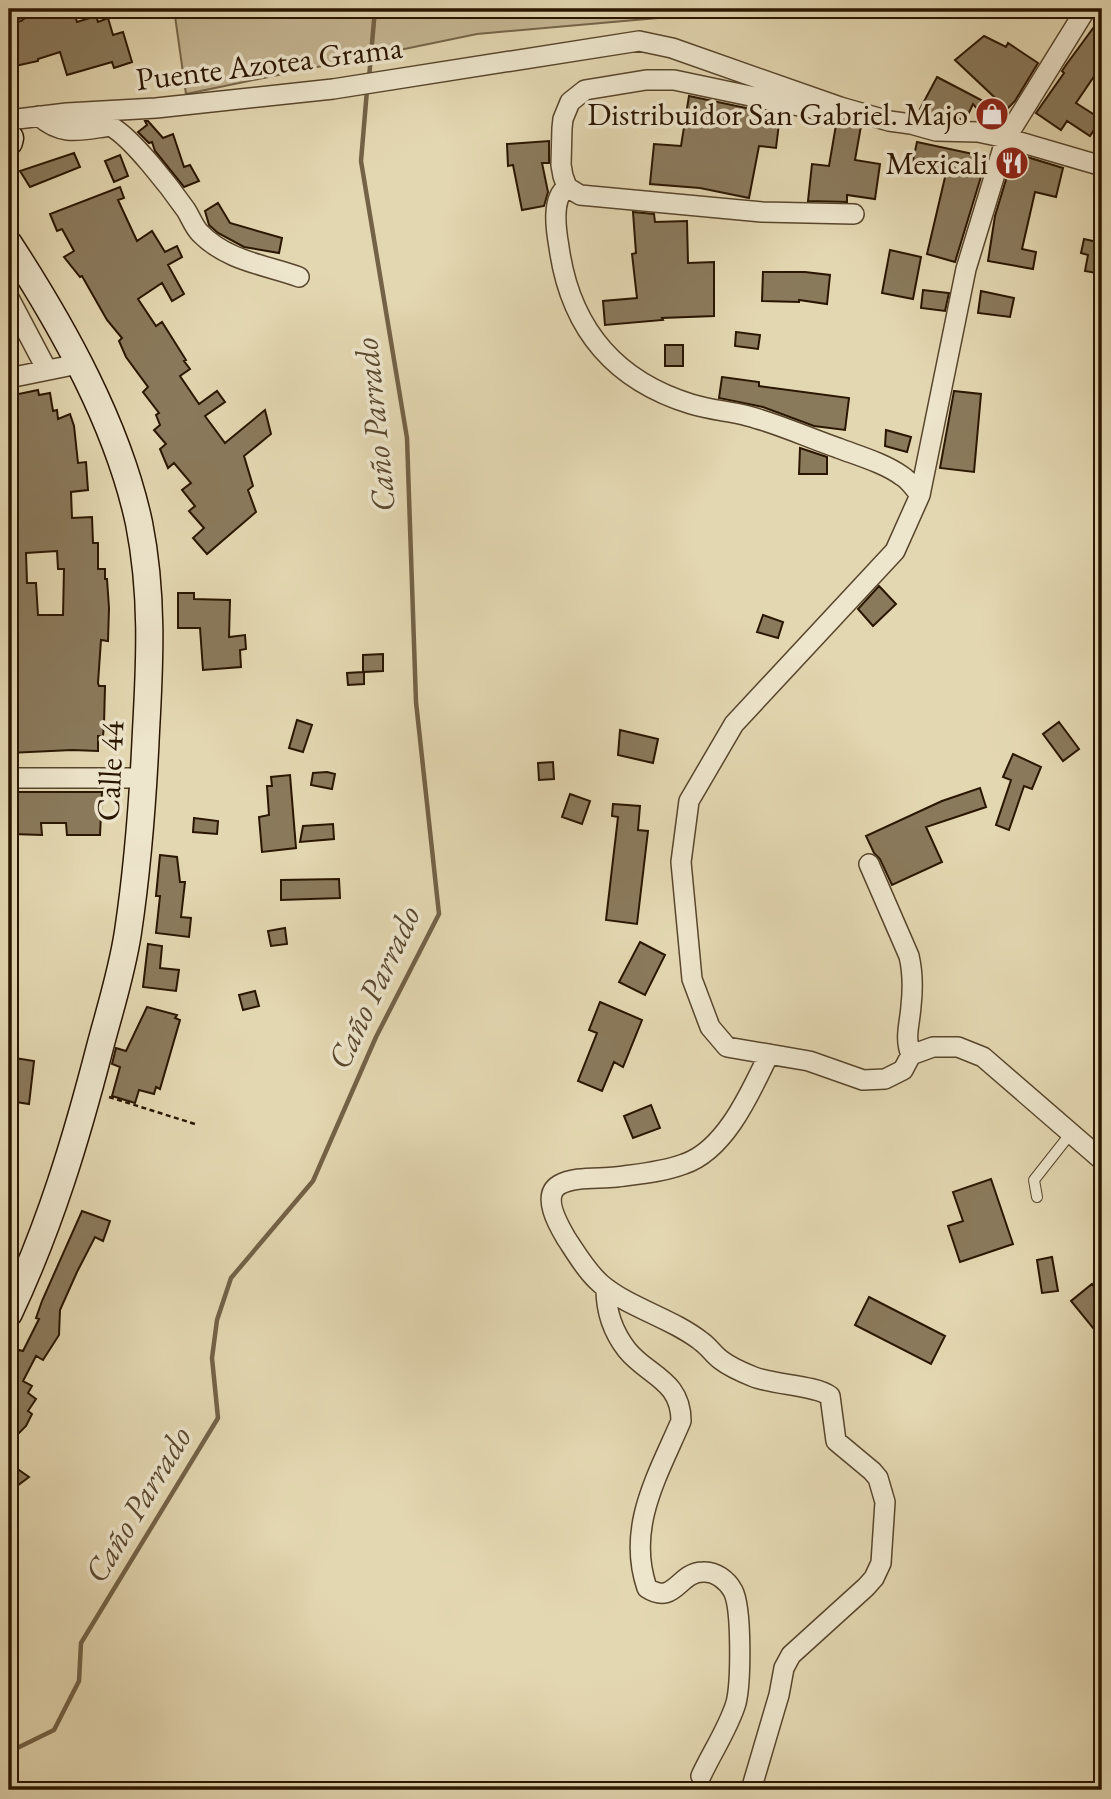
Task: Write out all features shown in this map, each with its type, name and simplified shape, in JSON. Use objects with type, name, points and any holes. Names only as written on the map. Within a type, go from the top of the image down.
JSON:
[{"type":"main road","name":"Calle 44","points":[[9,244],[78,365],[102,412],[121,461],[144,552],[150,625],[141,832],[120,979],[61,1185],[46,1228],[17,1277],[9,1313]]},
{"type":"street","points":[[9,11],[18,9]]},
{"type":"street","points":[[1086,9],[1006,138],[966,269],[920,495],[895,551],[734,724],[689,801],[681,862],[692,979],[710,1027],[726,1046],[808,1061],[863,1080],[885,1079],[902,1070],[911,1055],[933,1047],[958,1047],[984,1057],[1102,1160]]},
{"type":"street","name":"Puente Azotea Grama","points":[[34,117],[156,108],[333,89],[639,41],[672,48],[840,107]]},
{"type":"street","points":[[854,214],[762,212],[580,195],[567,187],[561,165],[563,119],[570,103],[585,90],[646,80],[674,80],[793,106],[834,112],[840,107],[936,131],[978,132],[1102,166]]},
{"type":"street","points":[[9,135],[34,117],[62,130],[110,126],[117,129],[131,142],[186,209],[200,233],[225,251],[250,263],[299,277]]},
{"type":"street","points":[[567,187],[559,194],[557,202],[558,241],[563,272],[572,302],[586,331],[618,367],[670,397],[708,409],[747,415],[861,457],[904,476],[920,495]]},
{"type":"street","points":[[9,298],[47,370]]},
{"type":"street","points":[[9,378],[78,365]]},
{"type":"street","points":[[9,778],[144,778]]},
{"type":"street","points":[[869,864],[909,956],[913,988],[907,1037],[911,1055]]},
{"type":"street","points":[[751,1790],[779,1695],[784,1668],[791,1655],[866,1587],[878,1571],[885,1514],[881,1489],[872,1471],[836,1441],[830,1396],[753,1377],[721,1360],[702,1341],[606,1289],[592,1276],[565,1236],[554,1216],[551,1201],[553,1191],[559,1185],[576,1180],[644,1173],[686,1164],[717,1142],[746,1103],[769,1054]]},
{"type":"street","points":[[606,1289],[606,1304],[611,1322],[628,1351],[653,1370],[673,1391],[681,1410],[681,1421],[652,1484],[640,1532],[640,1560],[646,1588],[664,1594],[680,1585],[688,1576],[702,1572],[716,1574],[726,1581],[734,1592],[737,1606],[740,1676],[735,1705],[701,1776]]},
{"type":"lane","points":[[1037,1197],[1034,1180],[1071,1133]]},
{"type":"path","points":[[89,1091],[195,1124]]},
{"type":"shaded area","points":[[174,9],[760,9],[477,34],[186,94]]},
{"type":"building","points":[[36,9],[69,9],[70,14],[74,13],[77,22],[96,16],[98,22],[108,18],[113,35],[123,32],[132,62],[114,68],[112,62],[67,75],[60,52],[15,66],[9,47],[9,23],[38,14]]},
{"type":"building","points":[[1102,16],[1102,81],[1095,75],[1076,103],[1101,119],[1090,136],[1067,121],[1061,130],[1036,113],[1064,73],[1062,71],[1066,65]]},
{"type":"building","points":[[984,36],[1006,47],[1008,43],[1038,63],[1015,101],[1007,109],[955,60]]},
{"type":"building","points":[[937,77],[1000,110],[988,121],[973,104],[966,119],[940,111],[936,117],[920,109]]},
{"type":"building","points":[[689,96],[780,115],[776,148],[759,146],[749,198],[700,188],[650,184],[654,144],[681,146]]},
{"type":"building","points":[[837,119],[861,126],[855,160],[880,164],[875,199],[847,195],[847,202],[808,201],[812,164],[829,166]]},
{"type":"building","points":[[145,121],[163,138],[173,134],[184,167],[190,165],[199,181],[184,187],[155,151],[152,142],[149,143],[138,132],[147,125]]},
{"type":"building","points":[[549,141],[549,163],[542,163],[548,192],[544,206],[522,210],[513,165],[508,166],[507,144]]},
{"type":"building","points":[[917,142],[987,157],[955,262],[927,254],[946,173],[912,165]]},
{"type":"building","points":[[74,153],[80,167],[30,187],[20,171]]},
{"type":"building","points":[[1014,153],[1063,168],[1056,197],[1035,192],[1022,249],[1036,252],[1033,269],[988,261],[995,216]]},
{"type":"building","points":[[120,155],[128,176],[114,182],[105,161]]},
{"type":"building","points":[[120,187],[124,198],[118,200],[137,241],[152,231],[165,252],[177,246],[182,257],[168,265],[184,294],[172,301],[162,283],[138,299],[156,326],[162,322],[186,360],[184,361],[190,369],[180,376],[199,404],[217,391],[225,402],[205,416],[225,443],[265,410],[271,434],[244,456],[253,486],[248,490],[256,512],[207,554],[193,538],[204,528],[189,511],[195,506],[182,490],[191,483],[174,463],[168,468],[160,449],[166,444],[154,430],[160,425],[156,415],[159,413],[143,392],[148,387],[126,357],[119,341],[122,338],[107,320],[82,276],[80,277],[64,257],[74,251],[62,229],[57,231],[50,214]]},
{"type":"building","points":[[218,203],[230,223],[282,238],[279,253],[244,247],[218,233],[209,225],[205,211]]},
{"type":"building","points":[[633,212],[654,214],[655,222],[687,221],[688,263],[714,262],[714,316],[662,318],[663,320],[605,325],[603,301],[637,298],[632,254],[636,253]]},
{"type":"building","points":[[1084,239],[1102,243],[1102,274],[1085,271],[1088,255],[1081,253]]},
{"type":"building","points":[[890,250],[921,257],[913,299],[882,293]]},
{"type":"building","points":[[763,272],[830,275],[827,304],[799,300],[762,301]]},
{"type":"building","points":[[923,290],[949,293],[945,311],[921,308]]},
{"type":"building","points":[[981,291],[1014,298],[1010,317],[978,313]]},
{"type":"building","points":[[736,332],[760,335],[758,349],[735,346]]},
{"type":"building","points":[[665,345],[683,345],[683,366],[665,366]]},
{"type":"building","points":[[722,377],[759,382],[759,386],[849,398],[845,430],[814,426],[763,407],[719,398]]},
{"type":"building","points":[[38,390],[39,395],[50,393],[53,411],[57,410],[58,419],[70,414],[78,463],[86,462],[88,490],[71,492],[72,518],[92,517],[93,543],[98,543],[98,569],[105,569],[109,608],[108,641],[101,640],[98,683],[99,686],[105,686],[104,725],[103,736],[98,736],[98,751],[9,753],[9,396]],"holes":[[[57,551],[58,569],[64,569],[63,615],[38,615],[36,583],[27,583],[26,553]]]},
{"type":"building","points":[[954,391],[981,394],[974,472],[940,468]]},
{"type":"building","points":[[886,430],[911,437],[907,452],[885,446]]},
{"type":"building","points":[[800,448],[827,457],[827,474],[799,474]]},
{"type":"building","points":[[879,586],[896,604],[873,626],[858,609]]},
{"type":"building","points":[[178,593],[194,593],[194,599],[230,600],[229,637],[245,635],[246,649],[240,650],[241,667],[203,670],[200,628],[178,628]]},
{"type":"building","points":[[763,615],[783,622],[778,638],[757,632]]},
{"type":"building","points":[[383,654],[383,671],[364,672],[364,684],[348,685],[347,673],[363,672],[363,655]]},
{"type":"building","points":[[297,720],[312,725],[303,752],[289,748]]},
{"type":"building","points":[[1059,722],[1079,749],[1063,761],[1043,734]]},
{"type":"building","points":[[620,730],[658,739],[653,763],[618,755]]},
{"type":"building","points":[[1013,754],[1041,767],[1032,789],[1024,786],[1009,830],[996,825],[1011,780],[1003,777]]},
{"type":"building","points":[[553,762],[554,779],[539,780],[538,763]]},
{"type":"building","points":[[313,773],[335,774],[332,789],[311,785]]},
{"type":"building","points":[[290,775],[296,848],[262,852],[259,817],[269,815],[267,786],[272,786],[271,777]]},
{"type":"building","points":[[980,788],[986,807],[926,827],[942,862],[892,885],[866,836],[942,801]]},
{"type":"building","points":[[9,792],[102,792],[100,835],[67,835],[66,823],[41,823],[42,835],[12,834],[9,825]]},
{"type":"building","points":[[570,794],[590,801],[582,824],[562,817]]},
{"type":"building","points":[[613,804],[640,806],[638,830],[648,831],[637,924],[606,920],[618,817],[612,816]]},
{"type":"building","points":[[194,818],[218,821],[217,834],[193,832]]},
{"type":"building","points":[[333,824],[334,839],[300,842],[303,826]]},
{"type":"building","points":[[160,855],[177,857],[180,882],[185,882],[181,917],[191,918],[189,937],[156,933]]},
{"type":"building","points":[[339,879],[340,898],[281,900],[281,880]]},
{"type":"building","points":[[285,928],[287,944],[271,946],[268,931]]},
{"type":"building","points":[[640,942],[665,955],[645,995],[619,982]]},
{"type":"building","points":[[148,944],[162,946],[160,968],[179,970],[176,991],[143,987]]},
{"type":"building","points":[[255,991],[259,1006],[243,1010],[239,995]]},
{"type":"building","points":[[600,1002],[642,1020],[623,1067],[614,1062],[602,1091],[578,1081],[597,1033],[589,1030]]},
{"type":"building","points":[[147,1007],[177,1015],[175,1018],[180,1020],[160,1089],[156,1087],[154,1094],[139,1090],[135,1103],[112,1096],[120,1067],[112,1064],[116,1048],[126,1051]]},
{"type":"building","points":[[9,1057],[34,1061],[29,1104],[9,1101]]},
{"type":"building","points":[[651,1105],[660,1128],[633,1138],[624,1116]]},
{"type":"building","points":[[991,1179],[1013,1244],[960,1262],[948,1226],[963,1221],[953,1192]]},
{"type":"building","points":[[82,1211],[110,1221],[103,1241],[95,1237],[60,1310],[59,1335],[43,1360],[36,1356],[23,1381],[32,1386],[28,1393],[36,1399],[28,1411],[32,1414],[26,1426],[9,1443],[9,1369],[19,1350],[23,1351],[39,1319],[36,1318],[42,1301]]},
{"type":"building","points":[[1052,1257],[1058,1291],[1042,1293],[1037,1260]]},
{"type":"building","points":[[1092,1284],[1102,1296],[1102,1339],[1071,1301]]},
{"type":"building","points":[[869,1297],[945,1336],[931,1364],[855,1325]]},
{"type":"building","points":[[9,1463],[29,1477],[9,1492]]},
{"type":"waterway","name":"Caño Parrado","points":[[369,78],[375,9]]},
{"type":"waterway","name":"Caño Parrado","points":[[9,1752],[54,1730],[79,1681],[81,1643],[218,1418],[212,1358],[217,1320],[231,1278],[313,1181],[376,1037],[439,914],[416,702],[407,438],[361,161],[367,90]]},
{"type":"place","name":"Distribuidor San Gabriel. Majo","points":[[992,114]]},
{"type":"place","name":"Mexicali","points":[[1012,163]]}]
